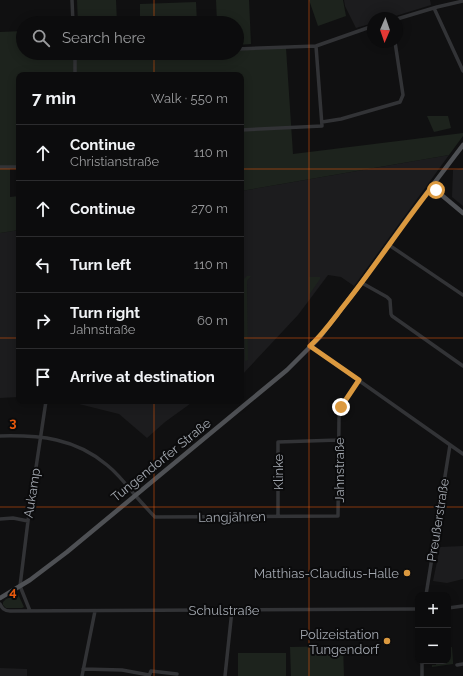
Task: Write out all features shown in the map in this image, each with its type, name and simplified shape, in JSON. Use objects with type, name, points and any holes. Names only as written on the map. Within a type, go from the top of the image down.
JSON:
[{"type":"main road","name":"Tungendorfer Straße","points":[[0,598],[35,576],[58,559],[287,370],[320,337],[362,283],[399,230],[463,145]]},
{"type":"main road","points":[[432,187],[463,213]]},
{"type":"street","points":[[72,0],[73,16]]},
{"type":"street","points":[[403,17],[463,1]]},
{"type":"street","points":[[434,8],[463,71]]},
{"type":"street","points":[[244,49],[316,46],[367,28]]},
{"type":"street","points":[[316,46],[322,124]]},
{"type":"street","points":[[244,130],[322,124],[400,102],[403,95],[396,48]]},
{"type":"street","points":[[75,60],[76,72]]},
{"type":"street","points":[[0,167],[16,167]]},
{"type":"street","points":[[389,245],[463,295]]},
{"type":"street","points":[[362,283],[390,300],[390,314],[392,316],[463,366]]},
{"type":"street","points":[[310,346],[463,454]]},
{"type":"street","name":"Jahnstraße","points":[[338,516],[339,418],[341,407],[359,380]]},
{"type":"street","name":"Aukamp","points":[[20,586],[46,404]]},
{"type":"street","name":"Langjähren","points":[[0,436],[41,437],[62,440],[85,450],[108,466],[155,517],[338,516]]},
{"type":"street","name":"Klinke","points":[[278,516],[278,442],[339,440]]},
{"type":"street","name":"Preußerstraße","points":[[426,592],[450,445]]},
{"type":"street","points":[[0,519],[12,518],[28,521]]},
{"type":"street","points":[[20,586],[30,611]]},
{"type":"street","name":"Schulstraße","points":[[0,604],[3,609],[7,611],[415,609]]},
{"type":"street","points":[[451,608],[463,606]]},
{"type":"street","points":[[225,676],[232,610]]},
{"type":"street","points":[[82,676],[95,611]]},
{"type":"street","points":[[422,664],[422,676]]},
{"type":"street","points":[[457,665],[463,664]]},
{"type":"street","points":[[83,669],[122,670],[149,675],[151,671],[177,674]]},
{"type":"shaded area","points":[[77,0],[116,0],[117,16],[78,16]]},
{"type":"shaded area","points":[[216,0],[249,0],[251,44],[244,44],[244,16],[217,16]]},
{"type":"shaded area","points":[[309,0],[343,0],[346,16],[318,26]]},
{"type":"shaded area","points":[[344,0],[430,0],[431,5],[403,14],[403,12],[367,12],[367,25],[356,28],[345,6]]},
{"type":"shaded area","points":[[196,2],[197,16],[140,16],[140,4]]},
{"type":"shaded area","points":[[16,31],[16,60],[244,60],[244,49],[286,48],[293,154],[463,133],[463,136],[449,155],[244,190],[244,72],[16,72],[16,167],[10,167],[10,197],[16,196],[16,230],[0,233],[0,32]]},
{"type":"shaded area","points":[[427,116],[448,116],[451,128],[434,132]]},
{"type":"shaded area","points":[[449,155],[354,286],[341,277],[328,275],[298,315],[244,373],[244,190]]},
{"type":"shaded area","points":[[463,168],[463,206],[452,197],[453,170]]},
{"type":"shaded area","points":[[16,230],[16,397],[0,398],[0,233]]},
{"type":"shaded area","points":[[247,276],[251,276],[247,281],[248,360],[245,361],[244,320],[244,279]]},
{"type":"shaded area","points":[[309,277],[320,277],[320,279],[309,295]]},
{"type":"shaded area","points":[[79,404],[190,404],[165,422],[147,438],[119,414]]},
{"type":"shaded area","points":[[463,546],[463,579],[447,583],[433,581],[440,547]]},
{"type":"shaded area","points":[[18,594],[24,607],[6,608],[3,605],[3,602],[6,599]]},
{"type":"shaded area","points":[[343,646],[344,676],[291,676],[290,647]]},
{"type":"shaded area","points":[[451,647],[453,664],[432,667],[432,665],[436,664],[451,664]]},
{"type":"shaded area","points":[[238,653],[286,653],[286,676],[238,676]]},
{"type":"shaded area","points":[[0,668],[27,669],[27,676],[0,676]]},
{"type":"place","name":"Matthias-Claudius-Halle","points":[[407,573]]},
{"type":"place","name":"Polizeistation Tungendorf","points":[[387,641]]},
{"type":"route","points":[[341,407],[359,380],[310,346],[320,337],[432,187],[436,190]]}]
